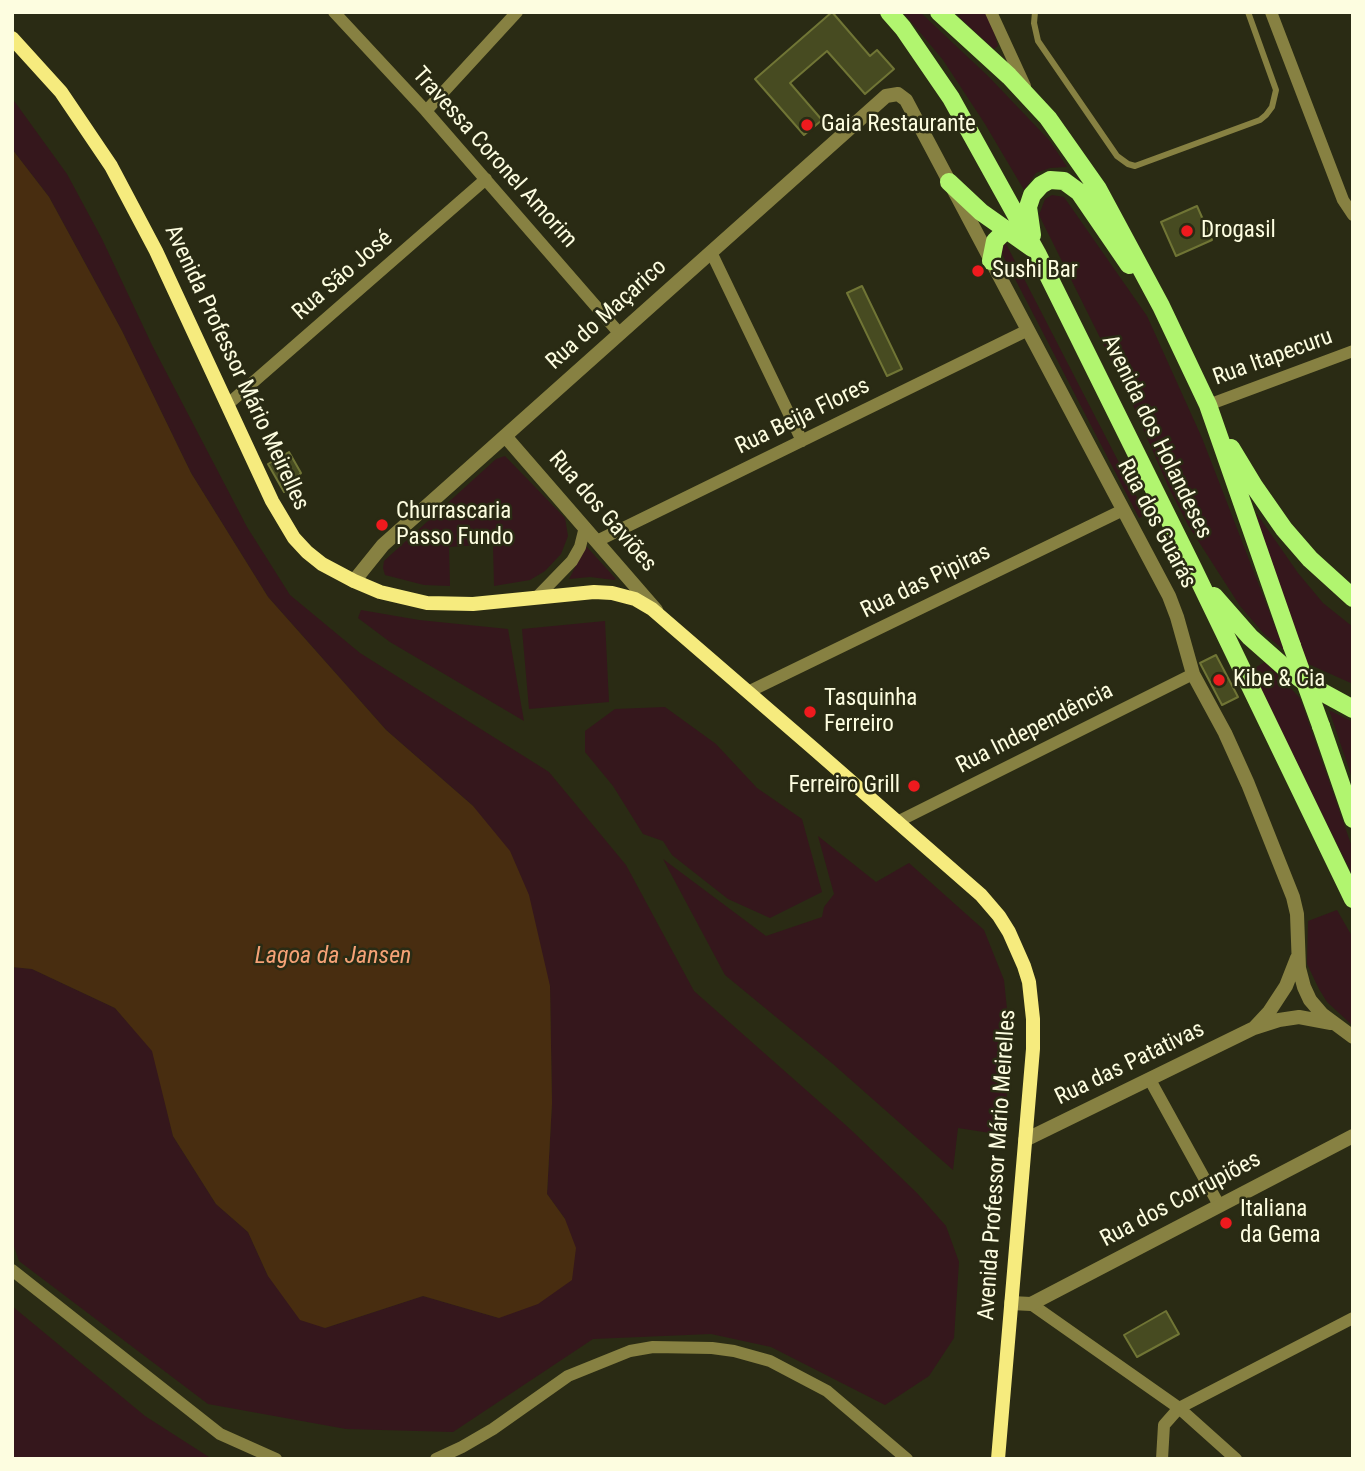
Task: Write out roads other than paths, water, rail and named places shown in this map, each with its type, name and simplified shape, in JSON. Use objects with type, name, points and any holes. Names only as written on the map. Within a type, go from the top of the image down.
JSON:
[{"type":"main road","name":"Avenida dos Holandeses","points":[[889,12],[951,98],[1037,253],[1194,568],[1353,899]]},
{"type":"main road","name":"Avenida dos Holandeses","points":[[939,12],[1033,102],[1065,140],[1098,189],[1161,306],[1208,405],[1353,819]]},
{"type":"main road","name":"Avenida Professor Mário Meirelles","points":[[12,38],[61,92],[111,166],[156,251],[272,501],[294,538],[322,564],[354,582],[380,592],[427,603],[473,604],[574,592],[612,593],[635,599],[664,619],[748,692],[981,895],[999,916],[1017,948],[1029,982],[1034,1019],[998,1459]]},
{"type":"main road","points":[[1037,253],[1028,216],[1030,200],[1041,185],[1050,180],[1064,181],[1079,192],[1118,250],[1161,306]]},
{"type":"main road","points":[[950,182],[981,212],[1037,253]]},
{"type":"main road","points":[[991,261],[995,241],[1004,232],[1010,231]]},
{"type":"main road","points":[[1208,405],[1254,486],[1284,529],[1310,559],[1353,598]]},
{"type":"main road","points":[[1194,568],[1222,606],[1261,648],[1309,685],[1353,709]]},
{"type":"street","name":"Travessa Coronel Amorim","points":[[334,12],[426,111],[620,334]]},
{"type":"street","points":[[426,111],[517,12]]},
{"type":"street","points":[[991,12],[1033,102]]},
{"type":"street","points":[[1271,12],[1343,200],[1353,215]]},
{"type":"street","name":"Rua dos Guarás","points":[[898,94],[906,100],[1169,596],[1193,674],[1225,733],[1283,872],[1297,914],[1300,973],[1310,1000],[1335,1024]]},
{"type":"street","name":"Rua do Maçarico","points":[[354,582],[383,545],[886,96],[898,94]]},
{"type":"street","name":"Rua São José","points":[[227,405],[486,179]]},
{"type":"street","points":[[711,252],[802,441]]},
{"type":"street","name":"Rua Beija Flores","points":[[597,541],[1028,330]]},
{"type":"street","name":"Rua Itapecuru","points":[[1208,405],[1353,351]]},
{"type":"street","name":"Rua dos Gaviões","points":[[505,436],[664,619]]},
{"type":"street","name":"Rua das Pipiras","points":[[748,692],[1123,510]]},
{"type":"street","points":[[538,596],[572,561],[580,547],[585,527]]},
{"type":"street","name":"Rua Independência","points":[[897,822],[1193,674]]},
{"type":"street","name":"Rua das Patativas","points":[[1254,1028],[1269,1012],[1286,986],[1298,952]]},
{"type":"street","name":"Rua das Patativas","points":[[1025,1140],[1254,1028],[1300,1017],[1335,1024]]},
{"type":"street","points":[[1335,1024],[1353,1037]]},
{"type":"street","points":[[1150,1080],[1219,1205]]},
{"type":"street","name":"Rua dos Corrupiões","points":[[1031,1304],[1353,1136]]},
{"type":"street","points":[[12,1270],[220,1434],[276,1459]]},
{"type":"street","points":[[1011,1303],[1031,1304],[1179,1408],[1236,1459]]},
{"type":"street","points":[[1162,1459],[1164,1425],[1179,1408],[1353,1318]]},
{"type":"street","points":[[436,1459],[493,1429],[568,1376],[630,1351],[653,1347],[712,1348],[770,1361],[827,1391],[907,1459]]},
{"type":"lane","points":[[1035,12],[1038,41],[1117,156],[1135,166],[1266,116],[1272,107],[1276,90],[1248,12]]},
{"type":"water","name":"Lagoa da Jansen","points":[[12,149],[49,197],[122,331],[191,473],[268,597],[386,730],[473,806],[510,851],[529,895],[550,986],[552,1103],[547,1194],[565,1219],[576,1248],[572,1280],[538,1304],[499,1318],[423,1296],[325,1328],[300,1320],[268,1276],[248,1232],[216,1204],[173,1136],[152,1051],[115,1008],[32,969],[12,967]]},
{"type":"place","name":"Gaia Restaurante","points":[[807,125]]},
{"type":"place","name":"Drogasil","points":[[1187,231]]},
{"type":"place","name":"Sushi Bar","points":[[978,271]]},
{"type":"place","name":"Churrascaria Passo Fundo","points":[[382,525]]},
{"type":"place","name":"Kibe & Cia","points":[[1219,680]]},
{"type":"place","name":"Tasquinha Ferreiro","points":[[810,712]]},
{"type":"place","name":"Ferreiro Grill","points":[[914,786]]},
{"type":"place","name":"Italiana da Gema","points":[[1226,1223]]}]
